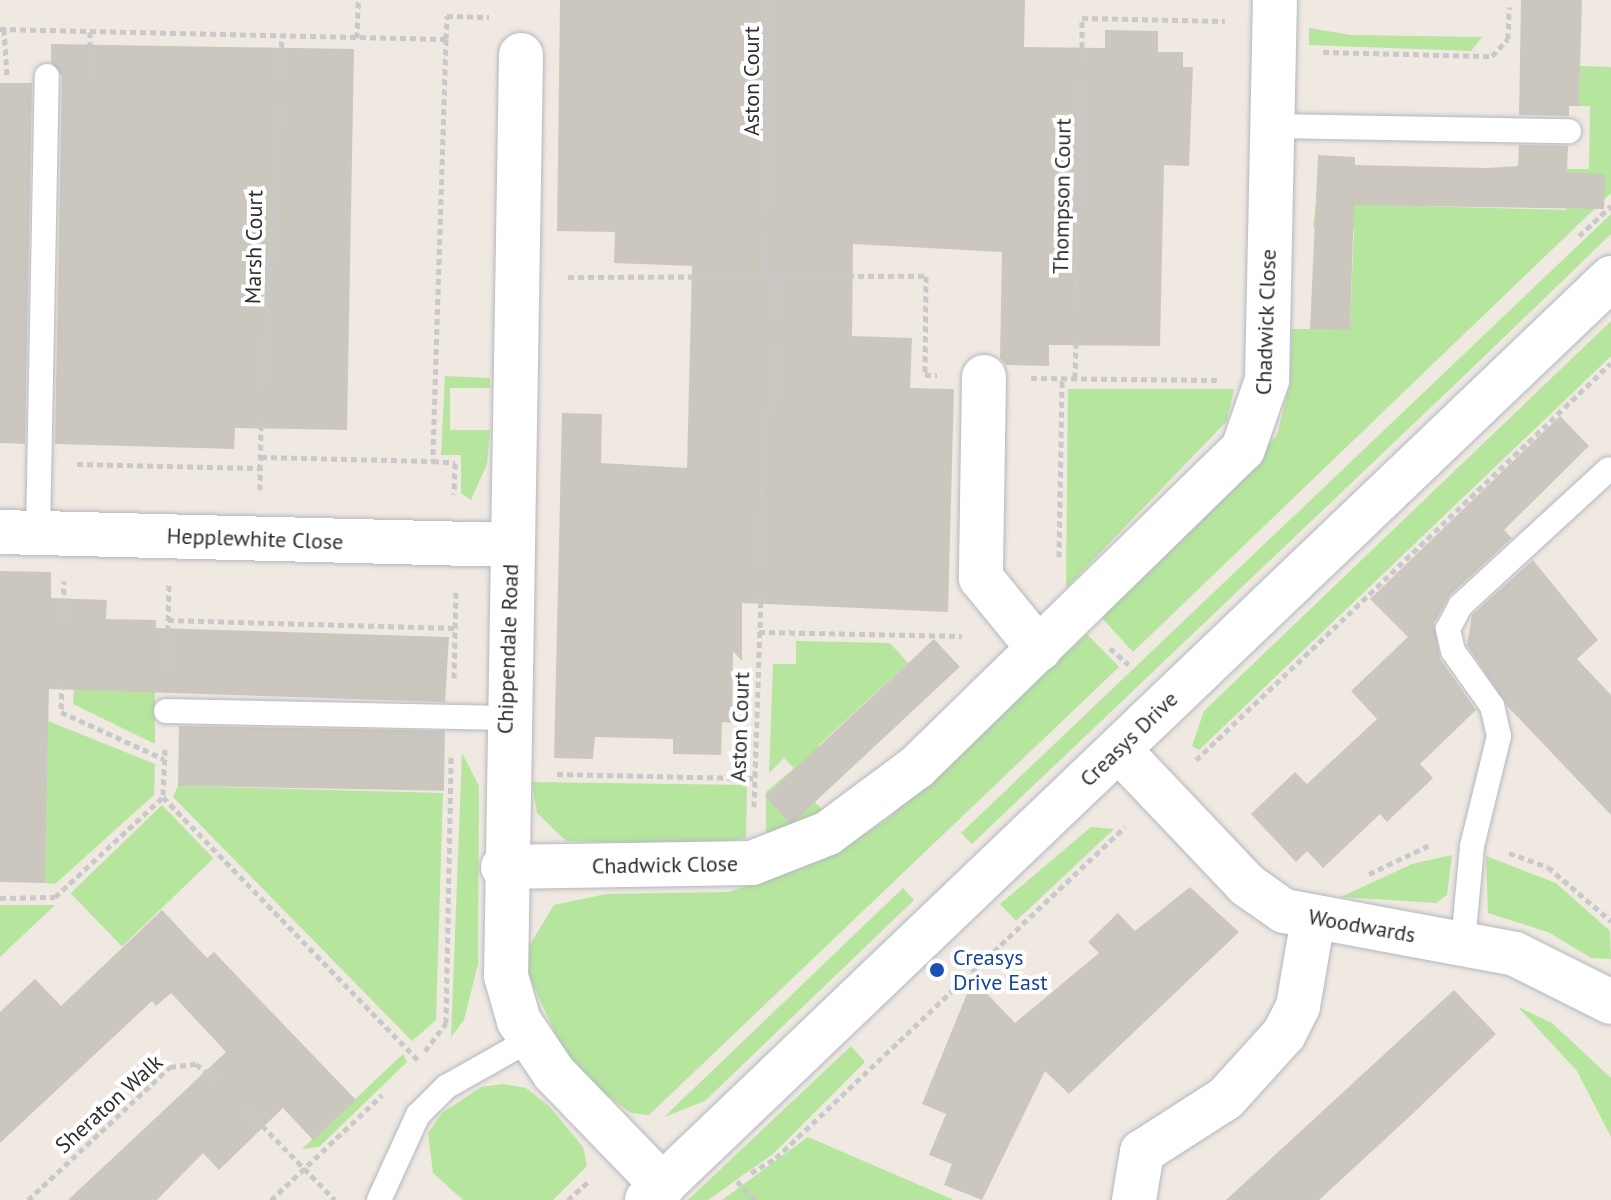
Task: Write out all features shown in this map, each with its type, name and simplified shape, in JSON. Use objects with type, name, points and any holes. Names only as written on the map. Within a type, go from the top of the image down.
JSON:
[{"type":"street","name":"Chadwick Close","points":[[503,867],[752,863],[828,833],[874,805],[1243,449],[1267,380],[1274,25]]},
{"type":"street","name":"Chippendale Road","points":[[514,36],[519,276],[504,773],[506,976],[531,1039],[585,1111],[655,1193]]},
{"type":"street","name":"Creasys Drive","points":[[655,1193],[1611,278]]},
{"type":"street","points":[[984,377],[981,578],[1039,649]]},
{"type":"street","name":"Hepplewhite Close","points":[[19,533],[511,545]]},
{"type":"street","name":"Woodwards","points":[[1119,750],[1247,885],[1284,911],[1313,919],[1463,942],[1566,974],[1611,1002]]},
{"type":"street","points":[[1134,1200],[1142,1152],[1226,1098],[1284,1034],[1298,1006],[1313,919]]},
{"type":"lane","points":[[19,533],[40,464],[47,76]]},
{"type":"lane","points":[[1271,126],[1569,131]]},
{"type":"lane","points":[[1463,942],[1472,846],[1499,736],[1492,706],[1453,651],[1448,629],[1460,606],[1609,469]]},
{"type":"lane","points":[[166,711],[506,718]]},
{"type":"lane","points":[[379,1200],[404,1137],[446,1087],[531,1039]]},
{"type":"path","points":[[357,38],[358,0]]},
{"type":"path","name":"Aston Court","points":[[767,0],[767,209]]},
{"type":"path","points":[[1082,58],[1082,18],[1274,25],[1492,56],[1508,39],[1509,7]]},
{"type":"path","points":[[433,461],[447,16],[514,36]]},
{"type":"path","points":[[0,29],[446,39]]},
{"type":"path","points":[[280,77],[282,36]]},
{"type":"path","name":"Thompson Court","points":[[1076,307],[1081,85]]},
{"type":"path","name":"Marsh Court","points":[[262,391],[280,105]]},
{"type":"path","points":[[766,236],[766,274]]},
{"type":"path","points":[[777,275],[777,317]]},
{"type":"path","points":[[519,276],[926,276],[925,375],[1267,380]]},
{"type":"path","points":[[1075,378],[1076,336]]},
{"type":"path","points":[[761,565],[763,425],[775,394],[777,345]]},
{"type":"path","points":[[1059,565],[1062,378]]},
{"type":"path","points":[[259,539],[261,419]]},
{"type":"path","points":[[261,457],[455,463],[455,628],[446,1023],[407,1071]]},
{"type":"path","points":[[40,464],[260,468]]},
{"type":"path","points":[[171,537],[163,797],[446,1087]]},
{"type":"path","name":"Aston Court","points":[[752,863],[761,592]]},
{"type":"path","points":[[168,620],[455,628]]},
{"type":"path","points":[[62,683],[61,712],[164,759]]},
{"type":"path","points":[[504,773],[754,778]]},
{"type":"path","points":[[0,898],[55,897],[163,797]]},
{"type":"path","name":"Sheraton Walk","points":[[28,1200],[170,1067],[196,1064],[217,1080]]},
{"type":"path","points":[[271,1200],[395,1081]]},
{"type":"path","points":[[241,1104],[335,1200]]},
{"type":"path","points":[[737,1181],[755,1200]]},
{"type":"green space","points":[[1309,28],[1351,35],[1482,37],[1471,51],[1309,45]]},
{"type":"green space","points":[[1580,66],[1611,67],[1611,193],[1133,652],[1101,617],[1277,435],[1290,383],[1292,329],[1350,329],[1354,230],[1313,227],[1320,172],[1348,204],[1566,210],[1567,169],[1589,169],[1590,106],[1579,106]]},
{"type":"green space","points":[[1611,214],[1611,234],[1469,371],[972,844],[961,833]]},
{"type":"green space","points":[[1611,321],[1611,356],[1199,750],[1192,746],[1204,711]]},
{"type":"green space","points":[[445,376],[490,378],[490,388],[450,388],[450,430],[490,430],[487,464],[471,500],[461,493],[461,455],[441,455]]},
{"type":"green space","points":[[1068,389],[1234,389],[1227,421],[1066,588]]},
{"type":"green space","points":[[1087,634],[1119,667],[649,1115],[631,1113],[591,1084],[561,1046],[528,974],[529,946],[554,905],[606,894],[729,892],[825,859],[885,821]]},
{"type":"green space","points":[[796,641],[890,643],[908,663],[819,745],[798,783],[823,811],[766,834],[766,792],[794,768],[784,758],[769,773],[773,664],[796,664]]},
{"type":"green space","points":[[74,689],[155,691],[155,744],[73,704]]},
{"type":"green space","points":[[48,721],[155,764],[154,795],[55,884],[45,883]]},
{"type":"green space","points":[[462,753],[479,786],[478,964],[464,1020],[451,1037]]},
{"type":"green space","points":[[532,782],[747,785],[746,838],[706,845],[566,841],[537,813]]},
{"type":"green space","points":[[178,786],[443,793],[436,1020],[412,1041],[173,797]]},
{"type":"green space","points":[[162,805],[213,858],[122,946],[71,893]]},
{"type":"green space","points":[[1091,827],[1114,829],[1016,921],[1000,904]]},
{"type":"green space","points":[[1452,855],[1447,895],[1436,903],[1341,897],[1412,864]]},
{"type":"green space","points":[[1486,856],[1556,883],[1610,931],[1611,959],[1591,958],[1548,932],[1488,913]]},
{"type":"green space","points":[[903,888],[914,900],[705,1101],[664,1117]]},
{"type":"green space","points":[[0,905],[55,905],[0,957]]},
{"type":"green space","points":[[1518,1007],[1552,1023],[1611,1078],[1611,1137],[1577,1071]]},
{"type":"green space","points":[[851,1046],[865,1062],[773,1154],[708,1200],[688,1200]]},
{"type":"green space","points":[[403,1054],[407,1062],[319,1147],[302,1149]]},
{"type":"green space","points":[[504,1084],[526,1088],[549,1106],[583,1147],[587,1166],[553,1200],[463,1200],[433,1173],[428,1133],[442,1113],[481,1087]]},
{"type":"green space","points":[[808,1137],[954,1200],[722,1200]]},
{"type":"building","points":[[560,0],[1025,0],[1024,47],[1105,48],[1105,30],[1158,31],[1158,52],[1183,52],[1183,67],[1193,67],[1189,166],[1164,165],[1160,346],[1049,345],[1049,366],[1006,365],[1000,358],[1002,252],[853,244],[852,336],[912,338],[910,388],[954,389],[948,612],[742,603],[742,661],[733,651],[732,723],[722,722],[721,755],[673,754],[673,739],[595,737],[593,759],[554,758],[562,413],[602,414],[601,463],[687,468],[692,266],[614,263],[615,232],[557,231]]},
{"type":"building","points":[[1521,0],[1582,0],[1579,106],[1569,106],[1569,116],[1519,115]]},
{"type":"building","points":[[51,44],[354,49],[347,430],[235,428],[234,449],[55,444],[62,76],[51,62]]},
{"type":"building","points":[[0,83],[32,83],[25,444],[0,443]]},
{"type":"building","points":[[1519,145],[1568,146],[1567,172],[1605,174],[1604,209],[1354,205],[1350,330],[1310,329],[1318,155],[1355,157],[1355,165],[1488,168],[1518,166]]},
{"type":"building","points":[[1560,416],[1589,446],[1504,530],[1512,538],[1450,595],[1434,623],[1440,659],[1476,710],[1420,764],[1433,778],[1387,822],[1380,814],[1323,868],[1307,851],[1296,862],[1251,814],[1295,772],[1307,784],[1377,719],[1351,691],[1408,637],[1370,599]]},
{"type":"building","points":[[1533,560],[1598,640],[1577,659],[1611,695],[1611,815],[1508,707],[1467,645],[1472,615]]},
{"type":"building","points":[[0,571],[51,572],[51,598],[107,600],[106,619],[156,620],[156,628],[449,637],[445,702],[49,689],[45,883],[0,882]]},
{"type":"building","points":[[934,639],[960,667],[791,824],[765,797]]},
{"type":"building","points":[[179,726],[445,731],[444,791],[178,786]]},
{"type":"building","points":[[1190,887],[1239,932],[1069,1094],[1045,1071],[982,1200],[944,1185],[952,1164],[929,1155],[946,1114],[922,1104],[973,979],[1015,1023],[1099,953],[1088,942],[1118,913],[1135,931]]},
{"type":"building","points":[[162,910],[207,958],[214,952],[356,1100],[313,1140],[283,1108],[219,1170],[203,1153],[157,1200],[68,1200],[226,1052],[171,993],[156,1006],[152,1001],[0,1143],[0,1012],[35,979],[61,1006]]},
{"type":"building","points":[[1454,990],[1496,1034],[1407,1119],[1319,1200],[1226,1200]]},
{"type":"place","name":"Creasys Drive East","points":[[937,970]]}]
